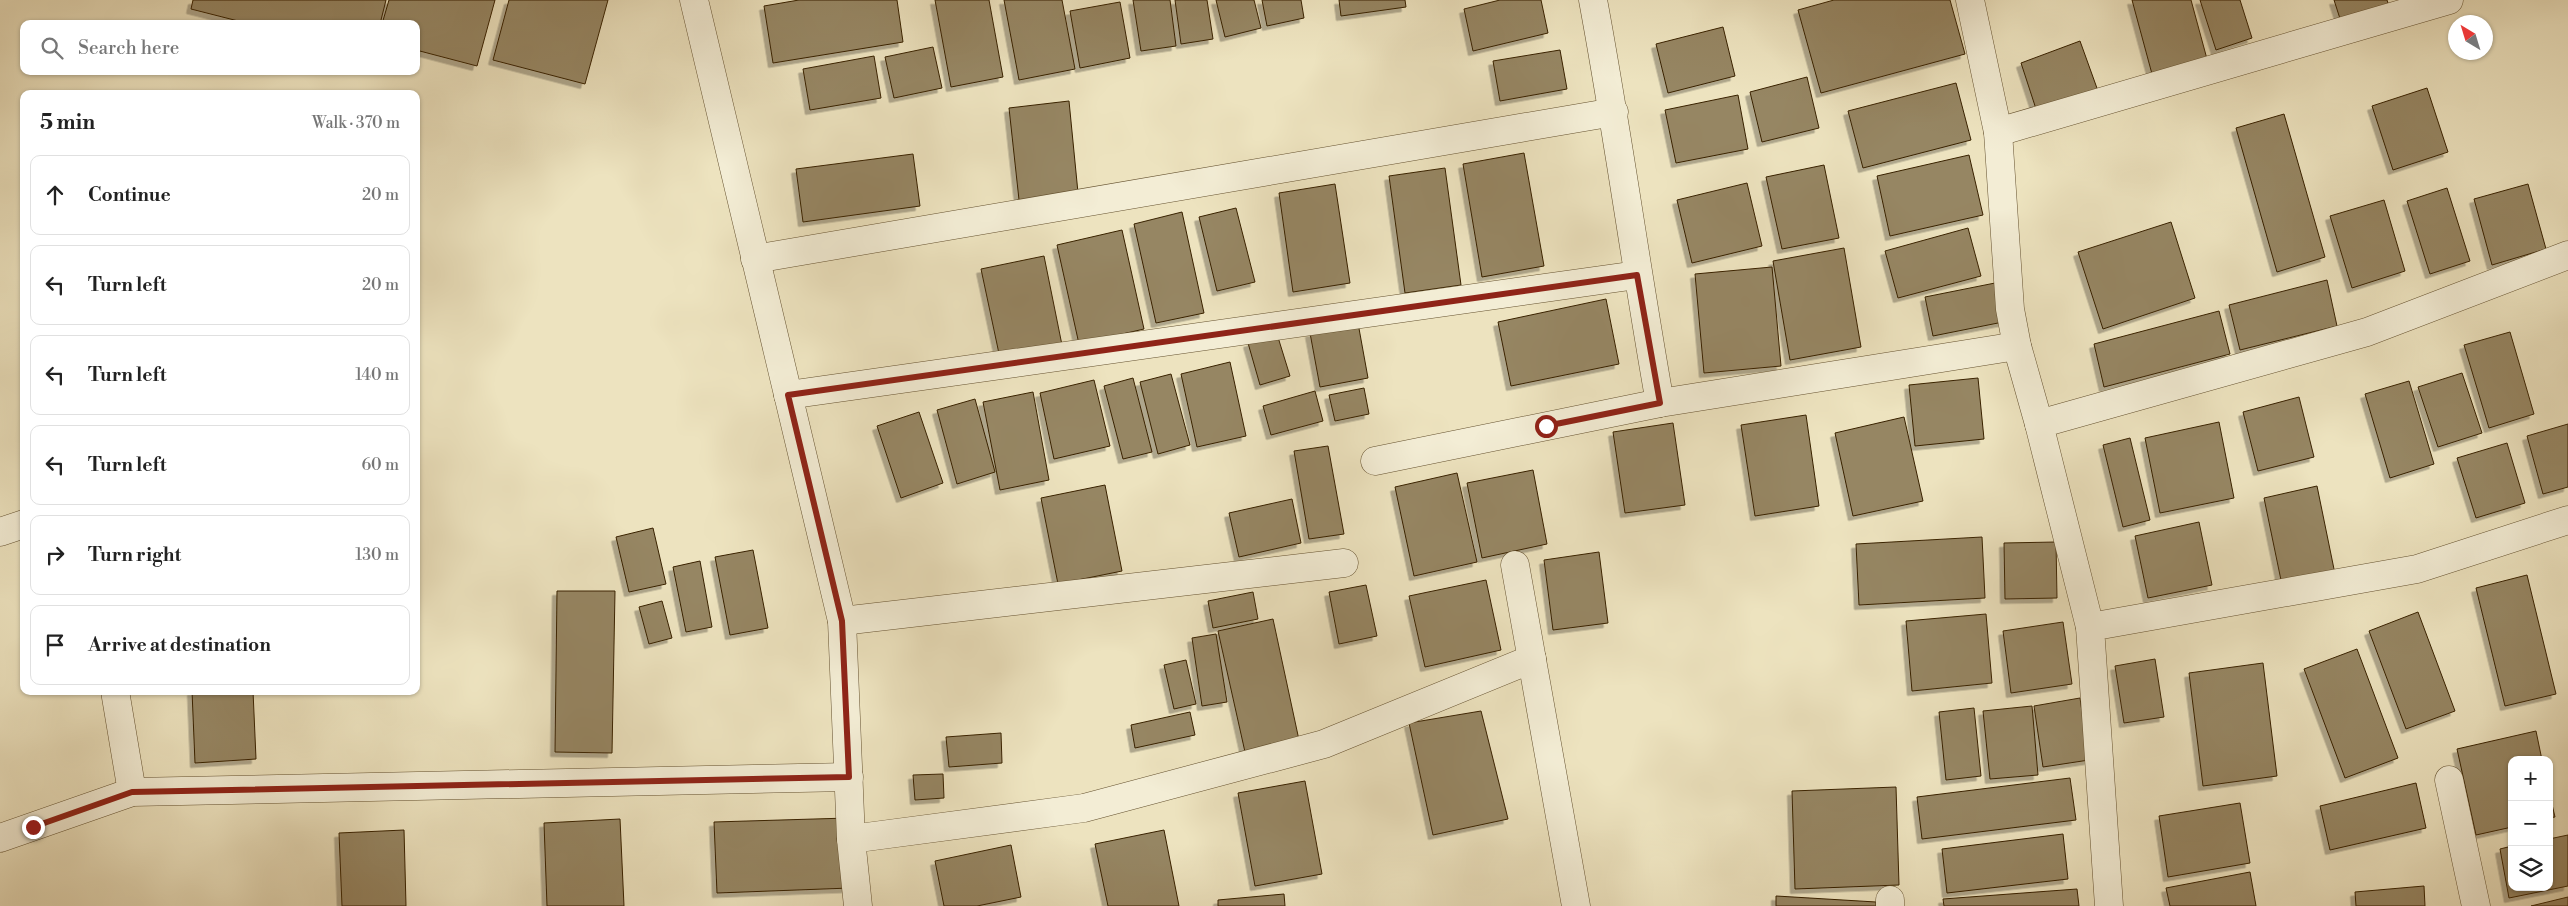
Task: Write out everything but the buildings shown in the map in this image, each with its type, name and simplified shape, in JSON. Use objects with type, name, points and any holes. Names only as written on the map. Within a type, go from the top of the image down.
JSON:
[{"type":"street","points":[[694,0],[842,621],[851,839],[858,906]]},
{"type":"street","points":[[1593,0],[1614,112],[1637,275],[1660,403]]},
{"type":"street","points":[[1970,0],[1998,132],[2010,309],[2090,627],[2109,906]]},
{"type":"street","points":[[1998,132],[2449,0]]},
{"type":"street","points":[[755,259],[1614,112]]},
{"type":"street","points":[[2039,424],[2367,332],[2568,255]]},
{"type":"street","points":[[788,395],[1637,275]]},
{"type":"street","points":[[1375,461],[1660,403],[2018,346]]},
{"type":"street","points":[[2090,627],[2417,569],[2568,520]]},
{"type":"street","points":[[0,532],[20,525]]},
{"type":"street","points":[[842,621],[1344,563]]},
{"type":"street","points":[[1515,565],[1576,906]]},
{"type":"street","points":[[851,839],[1084,808],[1324,744],[1532,659]]},
{"type":"street","points":[[117,695],[132,792]]},
{"type":"street","points":[[0,838],[132,792],[849,777]]},
{"type":"street","points":[[2450,780],[2476,906]]},
{"type":"route","points":[[33,827],[132,792],[849,777],[842,621],[788,395],[1637,275],[1660,403],[1546,426]]}]
